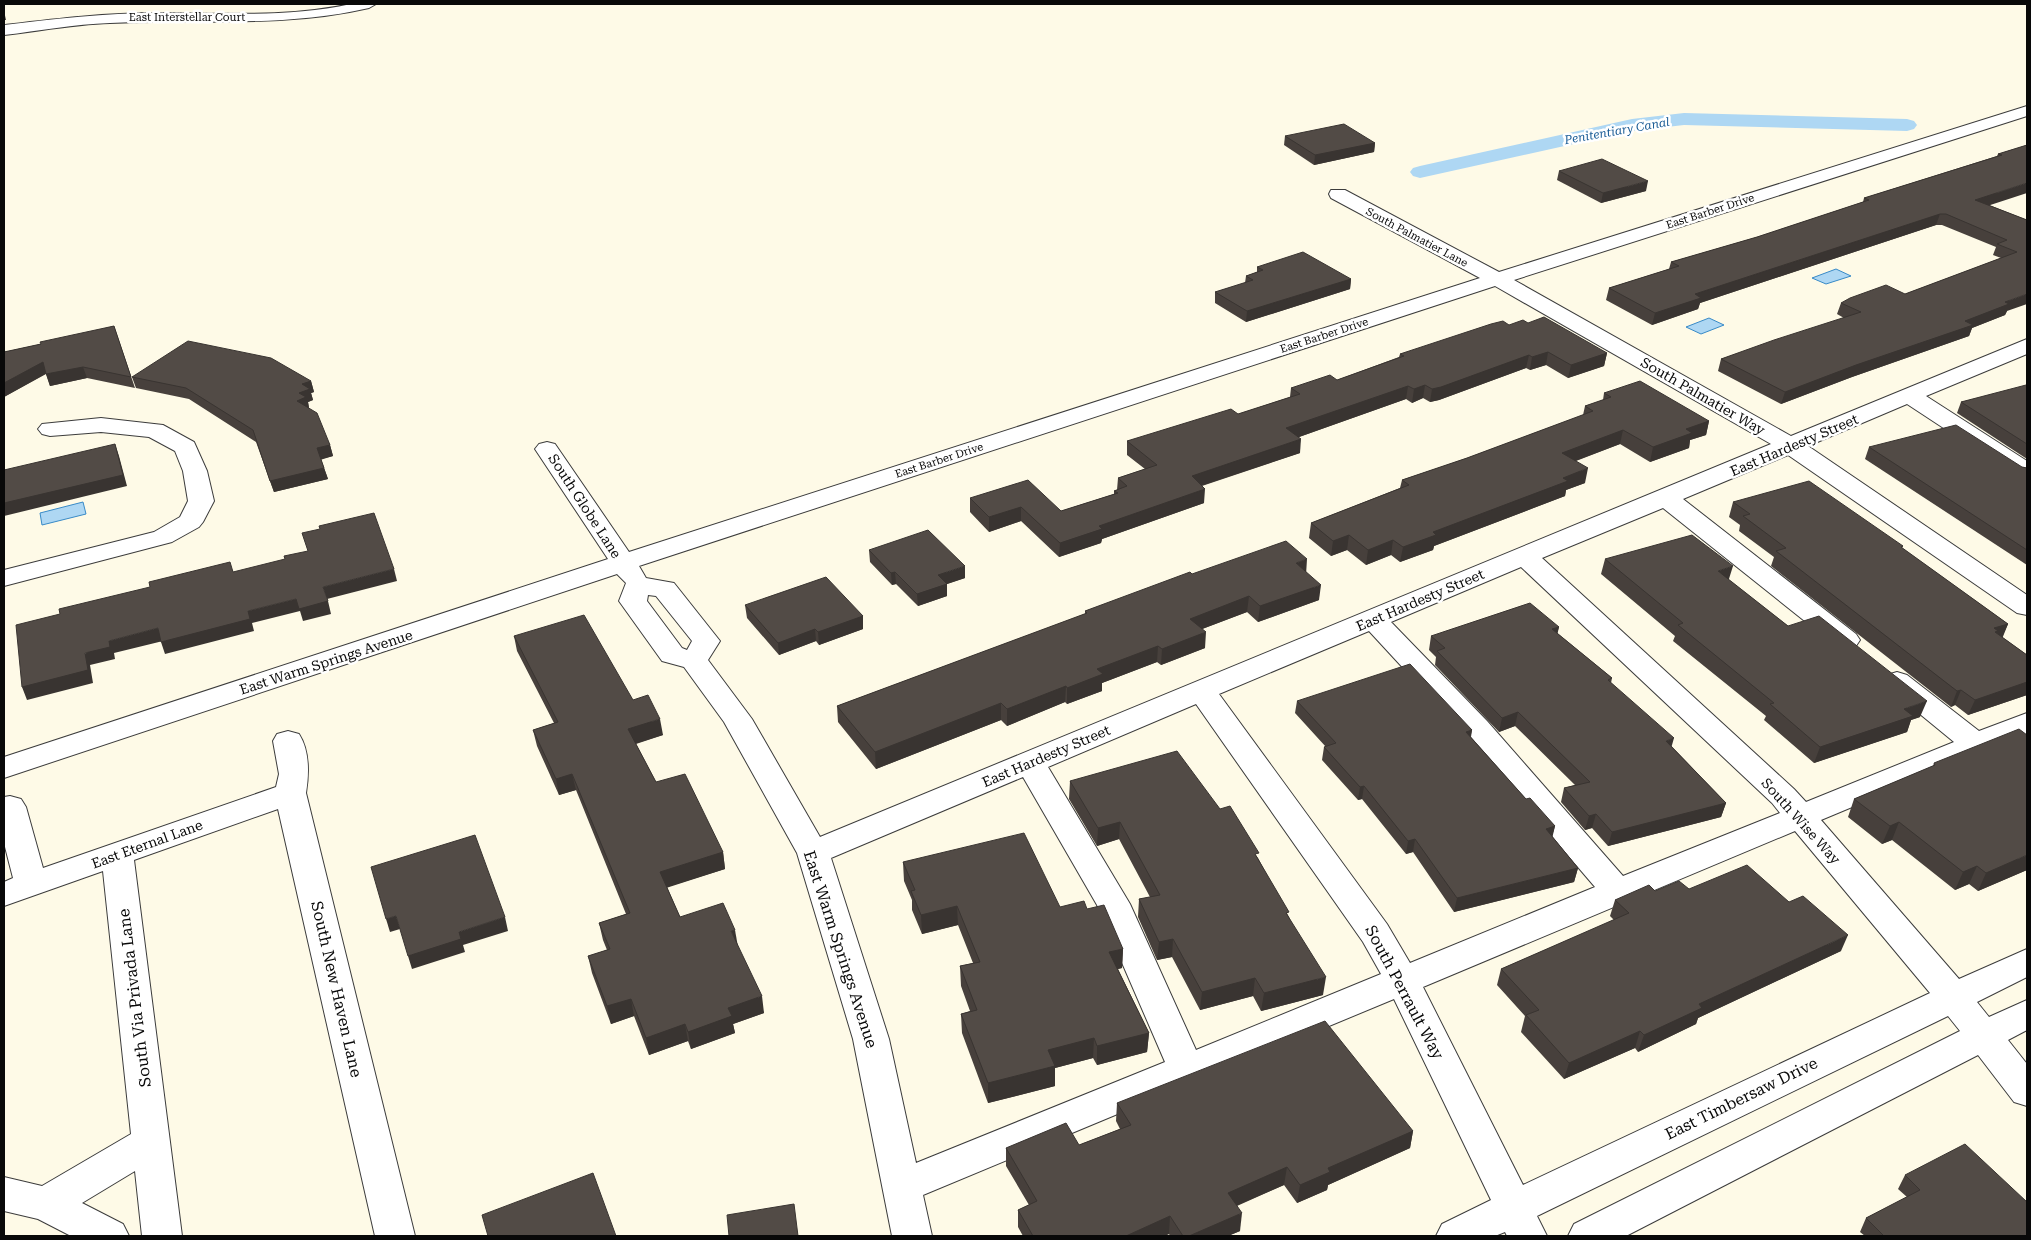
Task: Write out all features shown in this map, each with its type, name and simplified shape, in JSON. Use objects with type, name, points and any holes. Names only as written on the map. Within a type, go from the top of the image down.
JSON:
[{"type":"street","name":"East Interstellar Court","points":[[4,30],[123,18],[304,16],[351,9],[369,4]]},
{"type":"street","name":"East Barber Drive","points":[[631,574],[1497,279],[2027,111]]},
{"type":"street","name":"South Palmatier Lane","points":[[1338,194],[1497,279]]},
{"type":"street","name":"South Palmatier Way","points":[[1497,279],[1791,446],[2027,607]]},
{"type":"street","name":"East Hardesty Street","points":[[813,854],[1910,396],[2022,354]]},
{"type":"street","points":[[1910,396],[2027,472]]},
{"type":"street","points":[[4,578],[163,537],[190,522],[202,501],[195,471],[186,447],[155,430],[101,425],[50,429]]},
{"type":"street","name":"South Globe Lane","points":[[547,449],[631,574]]},
{"type":"street","points":[[1666,498],[1976,744]]},
{"type":"street","name":"South Wise Way","points":[[1525,557],[1783,796],[1953,997],[2027,1091]]},
{"type":"street","name":"East Warm Springs Avenue","points":[[4,768],[631,574],[665,589],[706,641],[694,660],[737,719],[813,854],[871,1039],[912,1236]]},
{"type":"street","points":[[1374,620],[1476,728],[1618,892]]},
{"type":"street","name":"South Perrault Way","points":[[1202,692],[1375,933],[1402,980],[1520,1222]]},
{"type":"street","points":[[902,1186],[2027,723]]},
{"type":"street","name":"South New Haven Lane","points":[[288,741],[294,774],[290,793],[395,1236]]},
{"type":"street","points":[[1030,763],[1113,904],[1186,1069]]},
{"type":"street","name":"East Eternal Lane","points":[[17,890],[290,793]]},
{"type":"street","points":[[4,808],[10,807],[17,890]]},
{"type":"street","name":"South Via Privada Lane","points":[[117,855],[162,1236]]},
{"type":"street","name":"East Timbersaw Drive","points":[[1456,1236],[1520,1222],[1953,997],[2027,962]]},
{"type":"street","points":[[1588,1236],[2027,1014]]},
{"type":"street","points":[[46,1204],[150,1142]]},
{"type":"street","points":[[4,1194],[46,1204],[109,1236]]},
{"type":"water","points":[[1836,269],[1851,276],[1826,284],[1812,278]]},
{"type":"water","points":[[1709,318],[1724,325],[1701,334],[1686,327]]},
{"type":"water","points":[[83,502],[86,514],[42,525],[40,513]]},
{"type":"building","points":[[1344,124],[1375,143],[1315,155],[1285,136]]},
{"type":"building","points":[[2027,145],[2027,183],[1975,200],[2027,220],[2027,294],[2005,302],[2009,304],[1965,321],[1973,325],[1856,365],[1785,392],[1721,359],[1861,312],[1841,303],[1850,298],[1886,285],[1905,294],[2017,252],[1997,244],[2007,240],[1946,214],[1940,214],[1695,294],[1701,298],[1655,313],[1609,288],[1679,266],[1671,262],[1757,237],[1869,200],[1864,198],[2002,155],[1998,154]]},
{"type":"building","points":[[1602,159],[1648,181],[1603,193],[1559,171]]},
{"type":"building","points":[[1303,252],[1351,279],[1247,311],[1215,292],[1253,280],[1246,276],[1263,270],[1257,267]]},
{"type":"building","points":[[1544,317],[1607,353],[1571,365],[1548,352],[1532,357],[1529,355],[1441,387],[1432,389],[1425,385],[1414,389],[1408,386],[1286,428],[1301,439],[1192,476],[1205,489],[1099,526],[1102,529],[1060,543],[1021,507],[989,517],[970,498],[1028,480],[1061,511],[1118,493],[1114,491],[1127,486],[1118,478],[1157,465],[1127,441],[1231,409],[1238,414],[1300,394],[1291,388],[1330,375],[1337,380],[1404,356],[1400,354],[1491,324],[1503,321],[1509,325],[1523,320],[1528,323]]},
{"type":"building","points":[[114,326],[131,377],[83,367],[46,374],[43,362],[4,383],[4,352]]},
{"type":"building","points":[[188,341],[271,358],[311,381],[302,384],[310,389],[299,393],[306,397],[297,401],[317,413],[330,445],[317,448],[324,468],[270,481],[253,430],[186,388],[132,377]]},
{"type":"building","points":[[1640,381],[1709,421],[1686,429],[1692,433],[1653,447],[1623,430],[1562,453],[1588,468],[1563,478],[1568,481],[1433,532],[1436,535],[1403,547],[1393,540],[1368,550],[1349,535],[1333,541],[1311,523],[1409,485],[1402,480],[1593,411],[1585,406],[1611,397],[1604,393]]},
{"type":"building","points":[[2026,385],[2027,444],[1961,402]]},
{"type":"building","points":[[1956,425],[2022,467],[2027,468],[2027,550],[1869,447]]},
{"type":"building","points":[[115,444],[123,475],[4,503],[4,470]]},
{"type":"building","points":[[1809,481],[1903,546],[1901,547],[2008,624],[1994,628],[1998,631],[1995,632],[2027,655],[2027,682],[1975,700],[1961,690],[1957,691],[1776,551],[1786,548],[1743,516],[1750,514],[1733,502]]},
{"type":"building","points":[[374,513],[394,569],[323,587],[328,601],[299,609],[296,599],[248,611],[250,619],[161,642],[158,628],[109,641],[110,647],[85,653],[88,670],[22,687],[16,625],[60,614],[59,609],[150,587],[149,582],[230,562],[233,572],[285,559],[284,556],[308,551],[302,533],[320,529],[319,526]]},
{"type":"building","points":[[928,530],[965,566],[938,575],[947,584],[917,594],[895,572],[891,573],[869,550]]},
{"type":"building","points":[[1692,535],[1733,566],[1718,571],[1788,626],[1819,616],[1927,701],[1904,709],[1913,716],[1820,747],[1770,704],[1774,703],[1678,625],[1683,623],[1605,559]]},
{"type":"building","points":[[1286,541],[1307,559],[1296,563],[1321,585],[1260,606],[1249,596],[1190,619],[1206,632],[1162,649],[1158,646],[1097,669],[1103,674],[1067,688],[1066,686],[1007,709],[1001,703],[875,752],[837,706],[1087,613],[1085,611],[1190,572],[1192,574]]},
{"type":"building","points":[[826,577],[863,616],[818,632],[815,629],[778,643],[745,605]]},
{"type":"building","points":[[1530,603],[1559,627],[1552,629],[1612,678],[1608,680],[1674,738],[1666,741],[1726,803],[1612,832],[1596,814],[1589,816],[1564,788],[1590,782],[1518,712],[1502,718],[1437,651],[1445,648],[1431,636]]},
{"type":"building","points":[[584,615],[633,700],[648,695],[660,719],[628,729],[656,782],[685,774],[723,852],[660,872],[680,917],[723,903],[735,930],[731,931],[762,996],[728,1008],[732,1016],[688,1032],[685,1024],[646,1038],[631,999],[607,1006],[588,956],[610,949],[599,923],[630,913],[572,774],[556,779],[533,730],[558,722],[514,636]]},
{"type":"building","points":[[1410,664],[1472,730],[1466,732],[1526,799],[1530,798],[1555,826],[1546,829],[1578,868],[1457,898],[1415,839],[1408,841],[1364,786],[1360,787],[1324,747],[1336,743],[1297,701]]},
{"type":"building","points":[[2019,729],[2027,735],[2027,855],[1986,873],[1977,866],[1963,872],[1899,822],[1890,826],[1854,799],[1935,765],[1934,763]]},
{"type":"building","points":[[1177,751],[1220,809],[1230,806],[1259,853],[1255,854],[1289,912],[1286,913],[1326,977],[1264,993],[1255,978],[1202,992],[1173,939],[1159,942],[1139,899],[1160,895],[1120,822],[1098,828],[1070,781]]},
{"type":"building","points":[[1024,833],[1060,907],[1084,901],[1087,909],[1104,905],[1123,949],[1109,952],[1149,1033],[1097,1046],[1094,1038],[1048,1050],[1055,1066],[988,1083],[961,1014],[977,1010],[960,966],[980,962],[957,906],[921,915],[911,891],[915,890],[903,862]]},
{"type":"building","points":[[475,835],[505,917],[459,932],[461,939],[408,956],[396,916],[386,919],[371,867]]},
{"type":"building","points":[[1747,865],[1789,902],[1803,896],[1848,935],[1699,1004],[1702,1008],[1644,1035],[1640,1031],[1569,1063],[1526,1015],[1539,1010],[1501,969],[1629,913],[1615,900],[1649,885],[1655,891],[1679,881],[1689,889]]},
{"type":"building","points":[[1325,1021],[1413,1131],[1328,1168],[1330,1172],[1300,1185],[1287,1167],[1228,1193],[1242,1213],[1189,1236],[1183,1236],[1170,1216],[1126,1236],[1033,1236],[1018,1210],[1037,1201],[1006,1148],[1066,1123],[1079,1145],[1131,1125],[1117,1103]]},
{"type":"building","points":[[1965,1144],[2027,1202],[2027,1236],[1884,1236],[1866,1218],[1920,1190],[1905,1175]]},
{"type":"building","points":[[593,1173],[616,1236],[488,1236],[482,1215]]},
{"type":"building","points":[[794,1204],[798,1236],[729,1236],[727,1215]]},
{"type":"waterway","name":"Penitentiary Canal","points":[[1420,172],[1632,125],[1684,119],[1907,125]]}]
